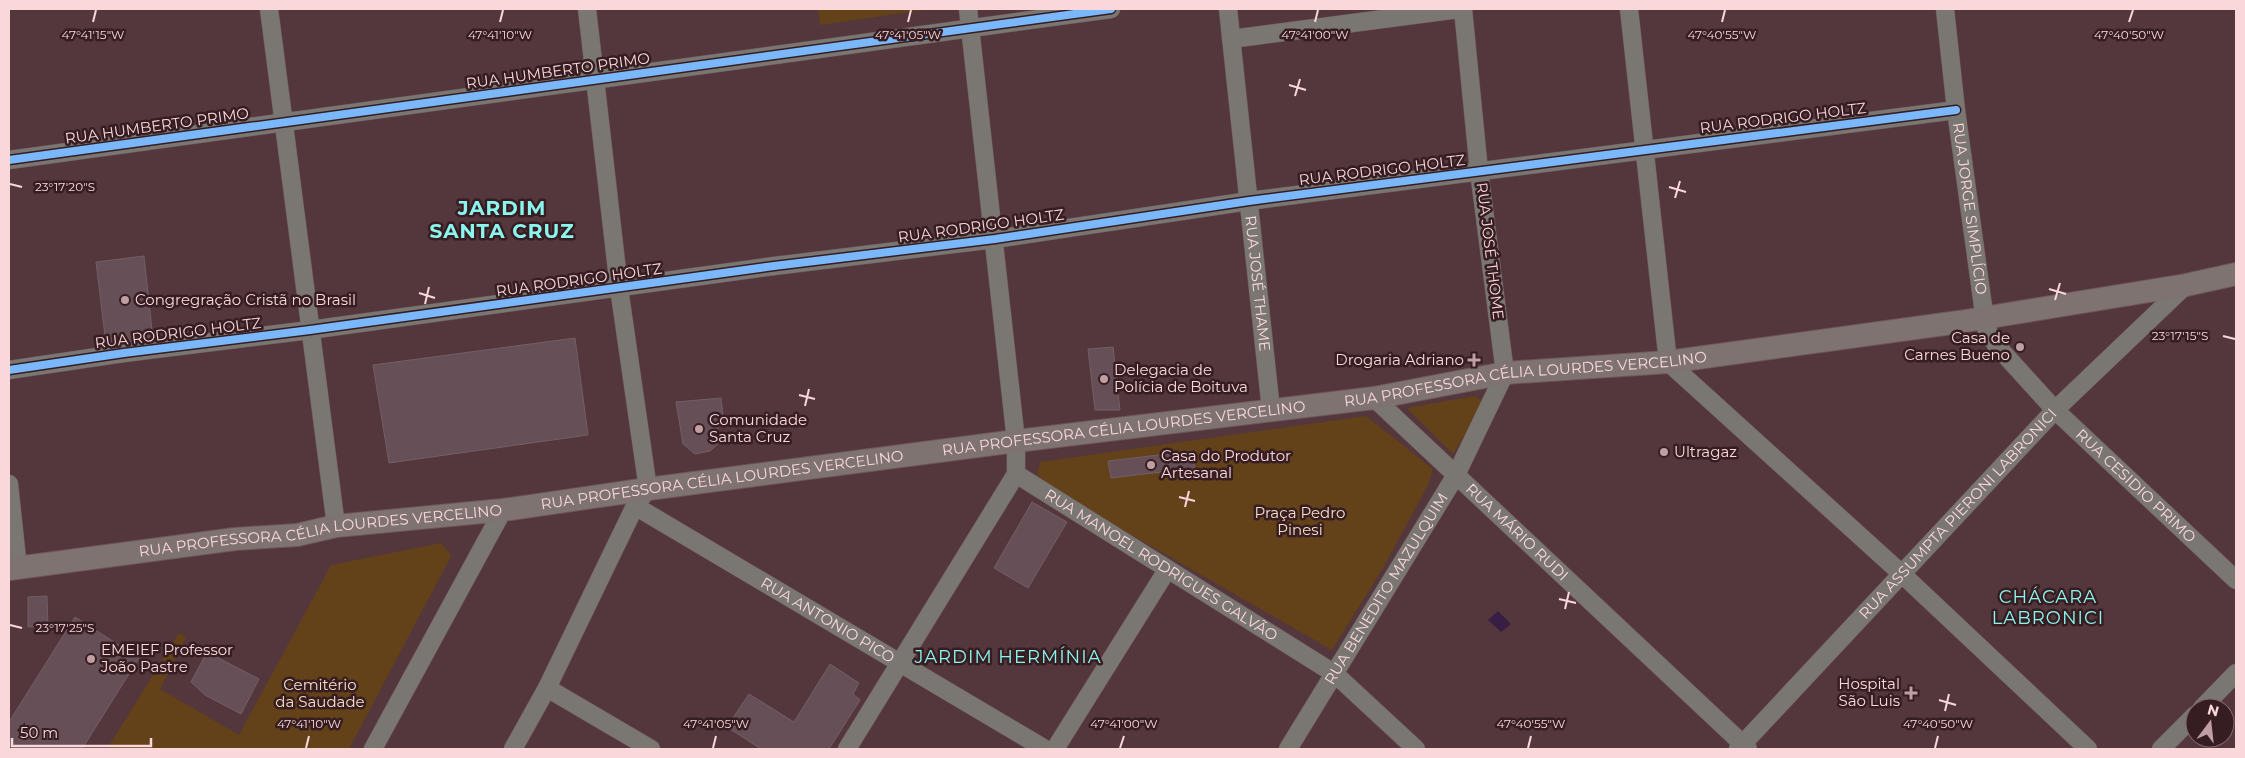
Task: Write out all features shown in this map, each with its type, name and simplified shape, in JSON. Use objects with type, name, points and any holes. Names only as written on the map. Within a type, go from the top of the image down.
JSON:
[{"type":"main road","name":"RUA PROFESSORA CÉLIA LOURDES VERCELINO","points":[[13,569],[235,539],[297,535],[336,526],[641,497],[1016,441],[1374,398],[1505,373],[1668,362],[1984,318],[2186,285],[2236,274]]},
{"type":"street","points":[[270,9],[336,526]]},
{"type":"street","points":[[513,749],[547,688],[641,497],[587,9]]},
{"type":"street","points":[[847,749],[898,662],[1016,474],[1016,441],[968,9]]},
{"type":"street","name":"RUA HUMBERTO PRIMO","points":[[9,160],[1111,9]]},
{"type":"street","name":"RUA JOSÉ THAME","points":[[1228,9],[1271,410]]},
{"type":"street","points":[[1232,39],[1459,9]]},
{"type":"street","name":"RUA JOSÉ THOME","points":[[1463,9],[1479,171],[1505,373]]},
{"type":"street","points":[[1629,9],[1668,362],[1903,575],[2088,749]]},
{"type":"street","name":"RUA JORGE SIMPLÍCIO","points":[[1945,9],[1956,110],[1984,318]]},
{"type":"street","name":"RUA RODRIGO HOLTZ","points":[[9,370],[124,352],[310,330],[774,266],[995,239],[1249,201],[1956,110]]},
{"type":"street","name":"RUA ASSUMPTA PIERONI LABRONICI","points":[[1743,748],[2055,410],[2186,285]]},
{"type":"street","name":"RUA CESIDIO PRIMO","points":[[1984,318],[1986,328],[1996,345],[2055,410],[2236,580]]},
{"type":"street","name":"RUA BENEDITO MAZULQUIM","points":[[1288,749],[1456,475],[1505,373]]},
{"type":"street","name":"RUA MÁRIO RUDI","points":[[1374,398],[1743,748]]},
{"type":"street","name":"RUA MANOEL RODRIGUES GALVÃO","points":[[1016,474],[1335,674]]},
{"type":"street","points":[[9,484],[13,569]]},
{"type":"street","name":"RUA ANTONIO PICO","points":[[641,497],[898,662],[1046,749]]},
{"type":"street","points":[[374,749],[504,510]]},
{"type":"street","points":[[1055,749],[1167,570]]},
{"type":"street","points":[[2212,698],[2236,673]]},
{"type":"street","points":[[1335,674],[1416,749]]},
{"type":"street","points":[[547,688],[651,749]]},
{"type":"street","points":[[2161,749],[2185,725]]},
{"type":"green space","points":[[818,9],[930,9],[820,25]]},
{"type":"green space","points":[[1475,396],[1481,400],[1482,408],[1453,454],[1407,408]]},
{"type":"green space","name":"Praça Pedro Pinesi","points":[[1366,416],[1433,469],[1428,485],[1383,568],[1332,650],[1064,496],[1037,475],[1040,462]]},
{"type":"green space","name":"Cemitério da Saudade","points":[[441,543],[451,555],[449,560],[349,749],[107,749],[179,633],[186,637],[160,689],[239,735],[331,565]]},
{"type":"shaded area","points":[[1498,611],[1511,624],[1501,632],[1488,620]]},
{"type":"building","name":"Congregração Cristã no Brasil","points":[[144,256],[153,339],[106,344],[96,262]]},
{"type":"building","points":[[575,338],[588,435],[389,463],[373,365]]},
{"type":"building","name":"Delegacia de Polícia de Boituva","points":[[1113,347],[1120,410],[1095,410],[1088,349]]},
{"type":"building","name":"Comunidade Santa Cruz","points":[[721,398],[723,415],[717,415],[719,443],[710,451],[695,454],[683,444],[676,402]]},
{"type":"building","name":"Casa do Produtor Artesanal","points":[[1192,451],[1195,468],[1111,478],[1108,461]]},
{"type":"building","points":[[1032,502],[1067,522],[1028,588],[994,568]]},
{"type":"building","points":[[47,596],[48,626],[28,627],[28,597]]},
{"type":"building","points":[[75,617],[139,658],[82,749],[14,749],[9,745],[9,722]]},
{"type":"building","points":[[207,652],[259,679],[241,714],[205,695],[191,682]]},
{"type":"building","points":[[830,664],[859,683],[853,694],[860,700],[829,749],[761,749],[727,727],[749,694],[794,722]]},
{"type":"cycle path","points":[[9,160],[1111,9]]},
{"type":"cycle path","points":[[9,370],[774,266],[995,239],[1249,201],[1956,110]]},
{"type":"place","name":"Congregração Cristã no Brasil","points":[[125,300]]},
{"type":"place","name":"Casa de Carnes Bueno","points":[[2020,347]]},
{"type":"place","name":"Drogaria Adriano","points":[[1474,360]]},
{"type":"place","name":"Delegacia de Polícia de Boituva","points":[[1104,379]]},
{"type":"place","name":"Comunidade Santa Cruz","points":[[699,429]]},
{"type":"place","name":"Ultragaz","points":[[1664,452]]},
{"type":"place","name":"Casa do Produtor Artesanal","points":[[1151,465]]},
{"type":"place","name":"EMEIEF Professor João Pastre","points":[[91,659]]},
{"type":"place","name":"Hospital São Luis","points":[[1911,693]]},
{"type":"district","name":"JARDIM SANTA CRUZ","points":[[502,220]]},
{"type":"district","name":"CHÁCARA LABRONICI","points":[[2048,607]]},
{"type":"district","name":"JARDIM HERMÍNIA","points":[[1008,657]]}]
